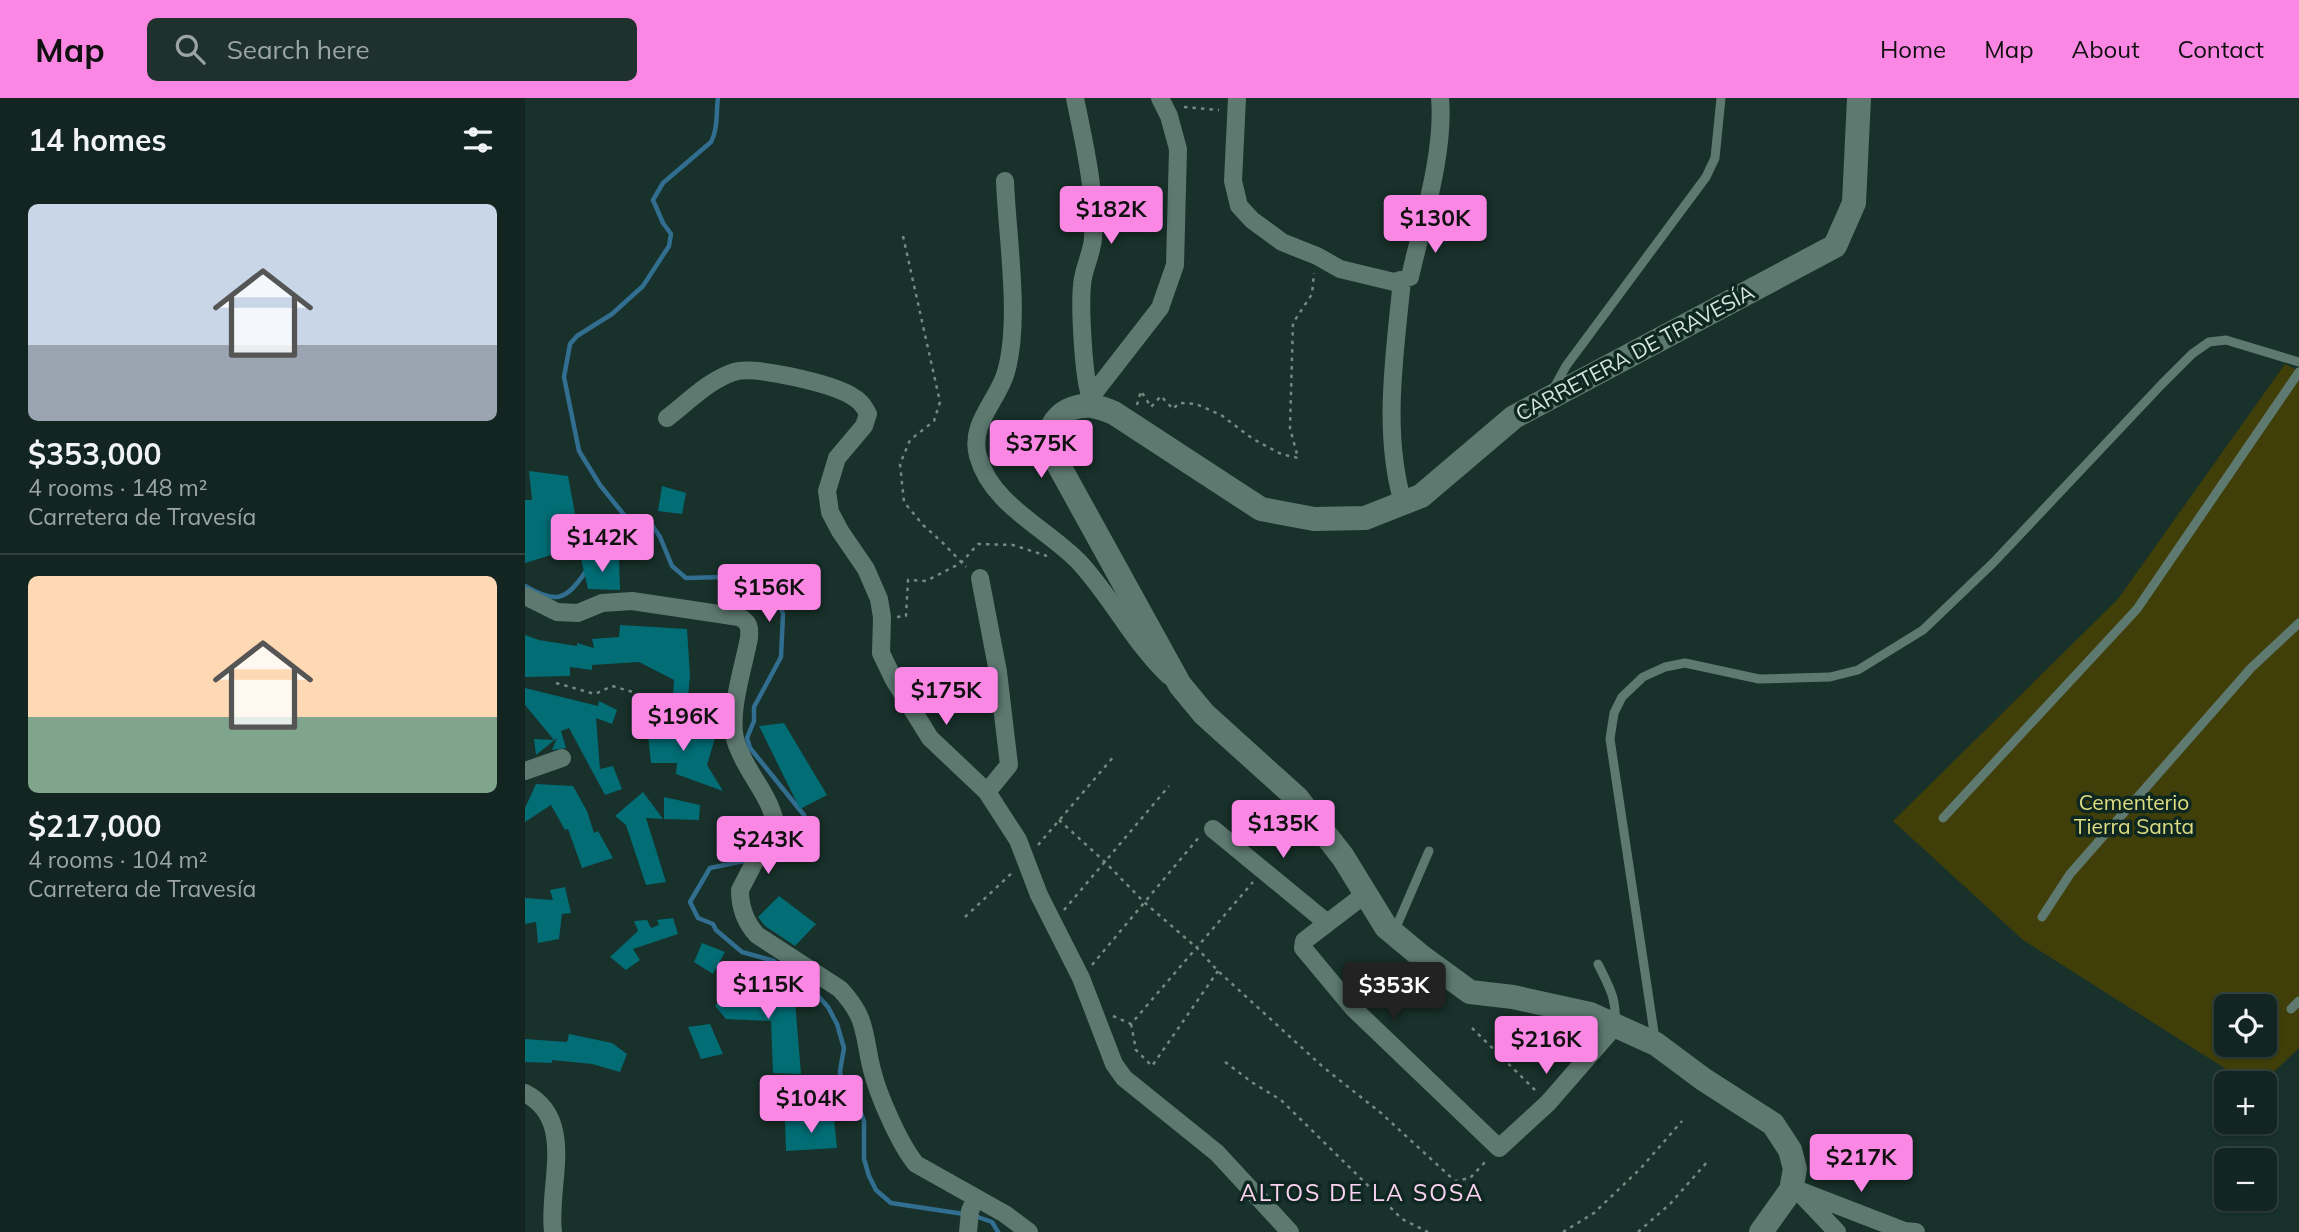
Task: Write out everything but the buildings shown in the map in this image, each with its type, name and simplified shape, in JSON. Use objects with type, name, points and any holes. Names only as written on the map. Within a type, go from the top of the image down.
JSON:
[{"type":"street","points":[[1075,98],[1092,210],[1093,240],[1081,284],[1085,369],[1099,405]]},
{"type":"street","points":[[1099,405],[1160,308],[1175,265],[1178,149],[1169,116],[1160,98]]},
{"type":"street","name":"CARRETERA DE TRAVESÍA","points":[[1099,405],[1261,509],[1314,519],[1365,518],[1421,496],[1514,417],[1835,246],[1854,203],[1859,98]]},
{"type":"street","points":[[1237,104],[1233,181],[1239,206],[1252,220],[1282,242],[1340,269],[1394,282],[1410,277],[1439,142],[1442,119],[1436,99]]},
{"type":"street","points":[[1005,181],[1013,307],[1010,346],[1006,372],[984,411],[977,438],[978,456],[993,485],[1078,562],[1107,596],[1151,659],[1180,685],[1204,714],[1297,798],[1343,857],[1386,927],[1470,992],[1513,997],[1590,1014],[1656,1044],[1703,1079],[1773,1124],[1790,1150],[1795,1169],[1794,1190],[1762,1232]]},
{"type":"street","points":[[1402,280],[1393,369],[1392,425],[1395,477],[1403,503]]},
{"type":"street","points":[[667,418],[723,377],[736,371],[751,369],[847,393],[863,403],[868,414],[864,426],[837,458],[827,491],[830,512],[839,531],[866,569],[879,599],[882,617],[881,653],[894,680],[930,738],[987,792],[1018,840],[1053,923],[1081,978],[1114,1064],[1124,1078],[1217,1153],[1290,1232]]},
{"type":"street","points":[[1099,405],[1066,410],[1055,420],[1049,432],[1049,444],[1180,685]]},
{"type":"street","points":[[980,578],[998,672],[1009,765],[987,792]]},
{"type":"street","points":[[525,596],[557,612],[578,613],[602,603],[632,601],[739,617],[746,621],[750,629],[734,719],[736,743],[771,804],[775,822],[741,884],[740,902],[747,924],[757,935],[841,989],[851,1001],[866,1033],[877,1087],[906,1153],[916,1164],[973,1205],[1005,1214],[1029,1232]]},
{"type":"street","points":[[525,771],[562,758]]},
{"type":"street","points":[[1213,829],[1326,922]]},
{"type":"street","points":[[1364,895],[1304,941],[1303,948],[1353,1008],[1499,1148],[1548,1103],[1615,1026]]},
{"type":"street","points":[[525,1093],[540,1101],[548,1113],[557,1144],[553,1232]]},
{"type":"street","points":[[1794,1190],[1837,1232]]},
{"type":"street","points":[[1794,1190],[1904,1231],[1916,1232]]},
{"type":"street","points":[[968,1232],[973,1205]]},
{"type":"lane","points":[[1548,398],[1566,366],[1706,177],[1715,158],[1721,98]]},
{"type":"lane","points":[[1656,1044],[1610,739],[1614,713],[1622,697],[1643,677],[1665,667],[1685,663],[1759,679],[1830,677],[1859,670],[1923,630],[1993,564],[2192,354],[2209,342],[2226,340],[2299,362]]},
{"type":"lane","points":[[1943,818],[2137,609],[2299,372]]},
{"type":"lane","points":[[2042,917],[2070,874],[2251,668],[2299,623]]},
{"type":"lane","points":[[1394,933],[1429,851]]},
{"type":"lane","points":[[1598,964],[1617,1007],[1615,1026]]},
{"type":"lane","points":[[2291,1009],[2299,1000]]},
{"type":"path","points":[[1179,103],[1184,108],[1237,104]]},
{"type":"path","points":[[903,236],[940,402],[934,421],[910,440],[900,464],[904,502],[961,563]]},
{"type":"path","points":[[1099,405],[1137,405],[1141,391],[1151,407],[1161,396],[1173,409],[1179,403],[1196,404],[1221,415],[1280,454],[1298,458],[1290,428],[1293,323],[1312,294],[1317,256]]},
{"type":"path","points":[[882,617],[906,616],[908,580],[926,581],[961,563],[978,544],[1013,545],[1046,556],[1078,562]]},
{"type":"path","points":[[556,682],[595,694],[612,686],[633,692],[645,709],[676,716],[734,719]]},
{"type":"path","points":[[965,917],[1025,860],[1115,755]]},
{"type":"path","points":[[1053,923],[1169,786]]},
{"type":"path","points":[[1059,820],[1144,902],[1197,948],[1217,971],[1455,1181],[1470,1178],[1499,1148]]},
{"type":"path","points":[[1081,978],[1200,837],[1213,829]]},
{"type":"path","points":[[1131,1024],[1264,869]]},
{"type":"path","points":[[1131,1024],[1136,1050],[1152,1066],[1217,971]]},
{"type":"path","points":[[1091,1006],[1131,1024]]},
{"type":"path","points":[[1472,1028],[1548,1103]]},
{"type":"path","points":[[1226,1062],[1281,1100],[1402,1219],[1427,1232]]},
{"type":"path","points":[[1563,1232],[1594,1213],[1641,1168],[1682,1121]]},
{"type":"path","points":[[1638,1232],[1670,1204],[1708,1161]]},
{"type":"green space","name":"Cementerio Tierra Santa","points":[[2285,364],[2299,371],[2299,1048],[2275,1071],[2229,1071],[2023,940],[1893,821],[2118,599]]},
{"type":"waterway","points":[[633,526],[600,485],[579,451],[564,377],[570,344],[577,336],[612,314],[643,286],[669,246],[671,234],[653,200],[663,183],[711,142],[716,126],[718,98]]},
{"type":"waterway","points":[[590,563],[595,556],[612,548],[640,519],[648,519],[660,537],[672,566],[686,578],[761,576],[774,589],[783,614],[781,657],[754,707],[754,721],[747,738],[750,748],[804,815],[805,823],[792,841],[766,853]]},
{"type":"waterway","points":[[525,586],[545,595],[560,597],[572,589],[586,571]]},
{"type":"waterway","points":[[749,860],[710,868],[690,902],[698,918],[713,924],[716,930],[742,952],[774,961],[786,973],[803,979],[828,1007],[837,1024],[844,1048],[840,1071],[842,1089],[859,1108],[864,1121],[864,1159],[876,1190],[891,1203],[964,1214]]},
{"type":"waterway","points":[[972,1215],[992,1222],[998,1232]]},
{"type":"district","name":"ALTOS DE LA SOSA","points":[[1362,1193]]}]
